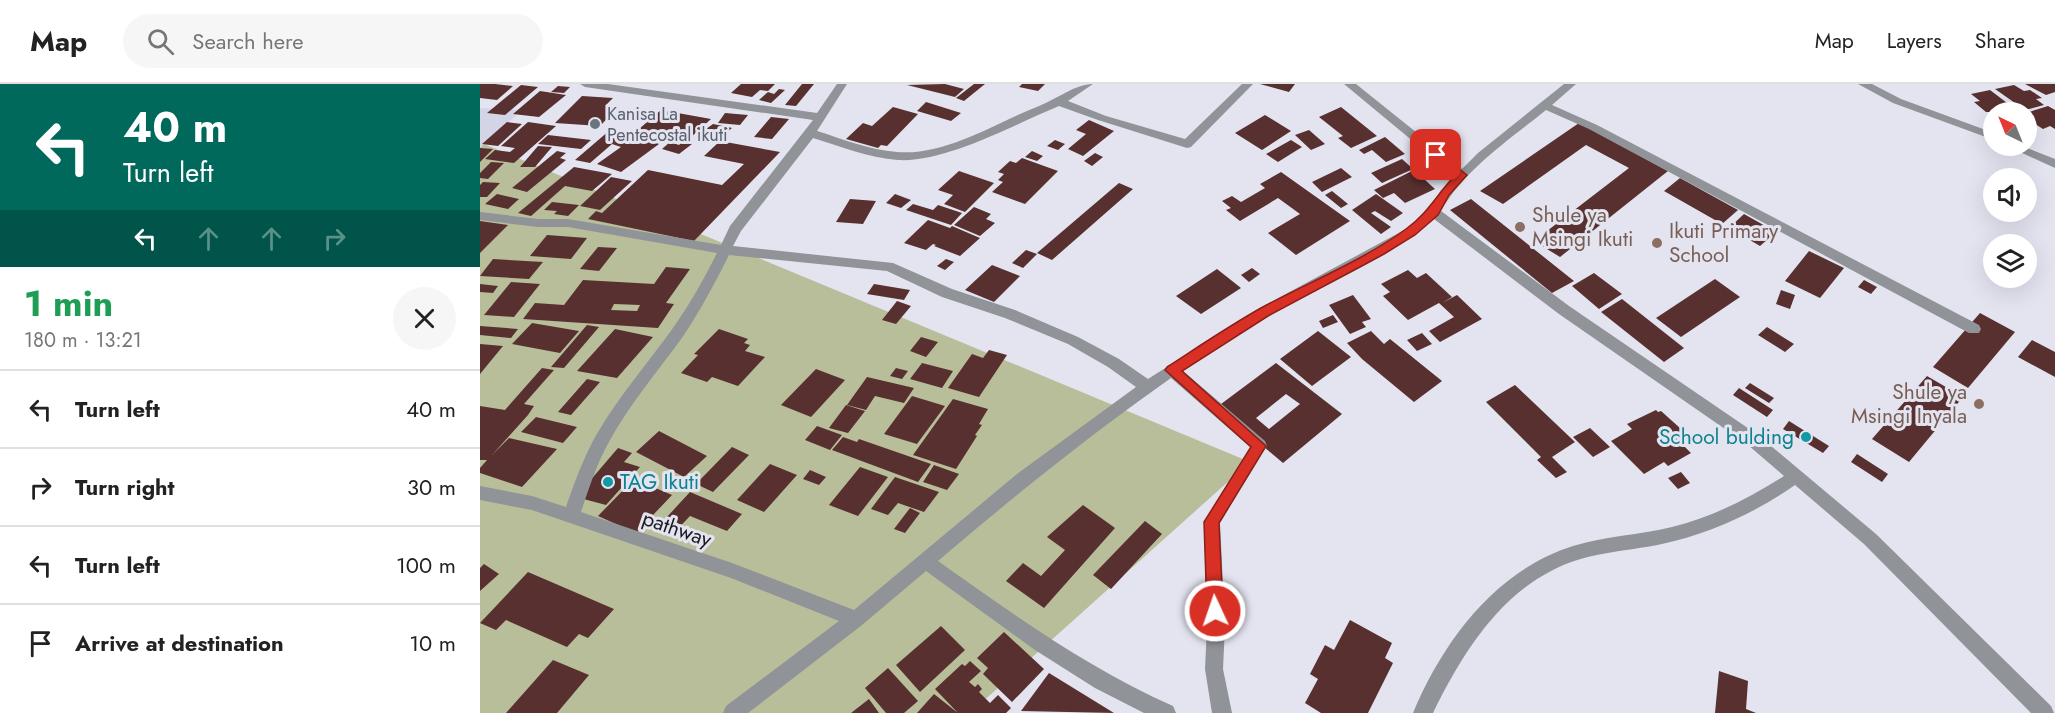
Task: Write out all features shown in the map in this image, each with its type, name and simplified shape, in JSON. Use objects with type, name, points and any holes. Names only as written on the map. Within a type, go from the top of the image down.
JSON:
[{"type":"street","points":[[585,84],[819,117]]},
{"type":"street","points":[[572,517],[587,470],[603,437],[625,402],[703,294],[735,229],[810,133],[842,84]]},
{"type":"street","points":[[810,133],[883,154],[918,154],[974,140],[1060,102],[1088,84]]},
{"type":"street","points":[[1060,102],[1111,121],[1187,144],[1248,84]]},
{"type":"street","points":[[1349,84],[1462,175]]},
{"type":"street","points":[[733,713],[856,619],[1023,479],[1147,387],[1263,313],[1411,232],[1434,212],[1445,193],[1482,156],[1571,84]]},
{"type":"street","points":[[1863,84],[1897,101],[1983,133]]},
{"type":"street","points":[[1546,106],[1593,127],[1974,329]]},
{"type":"street","points":[[2036,156],[2055,164]]},
{"type":"street","points":[[1434,212],[1564,310],[1753,440],[1870,539],[2044,713]]},
{"type":"street","points":[[480,216],[538,223],[577,224],[726,250],[888,266],[908,273],[945,293],[1009,314],[1077,343],[1135,376],[1147,387]]},
{"type":"street","points":[[1172,370],[1259,446],[1212,522],[1216,626],[1214,669],[1222,713]]},
{"type":"street","points":[[1423,713],[1472,627],[1486,610],[1530,574],[1571,554],[1673,534],[1708,522],[1764,498],[1796,476]]},
{"type":"street","name":"pathway","points":[[480,493],[532,502],[732,571],[856,619]]},
{"type":"street","points":[[925,561],[1043,645],[1106,683],[1166,713]]},
{"type":"shaded area","points":[[480,108],[522,110],[480,148]]},
{"type":"green space","points":[[484,144],[1250,462],[970,713],[480,713],[480,148]]},
{"type":"building","points":[[480,84],[513,86],[497,100],[480,98]]},
{"type":"building","points":[[741,84],[775,84],[768,91],[760,90],[752,97],[731,93]]},
{"type":"building","points":[[802,84],[814,84],[796,106],[785,105]]},
{"type":"building","points":[[945,84],[964,89],[955,97],[907,85]]},
{"type":"building","points":[[974,84],[985,84],[964,101],[956,98]]},
{"type":"building","points":[[1022,84],[1045,84],[1038,91],[1019,87]]},
{"type":"building","points":[[1260,84],[1295,84],[1289,92]]},
{"type":"building","points":[[2025,84],[2055,84],[2055,92],[2046,95]]},
{"type":"building","points":[[521,85],[538,87],[505,115],[487,113]]},
{"type":"building","points":[[2014,85],[2024,91],[2030,90],[2042,98],[2036,99],[2044,105],[2037,107],[2037,102],[2014,102],[1995,89]]},
{"type":"building","points":[[558,86],[570,87],[564,93],[551,92]]},
{"type":"building","points":[[779,89],[785,90],[771,103],[759,100],[768,92],[774,94]]},
{"type":"building","points":[[1990,90],[2006,102],[1983,102],[1983,110],[1974,102],[1980,101],[1971,94]]},
{"type":"building","points":[[540,91],[566,95],[539,117],[513,114]]},
{"type":"building","points":[[582,96],[613,98],[605,106],[619,106],[600,126],[555,123]]},
{"type":"building","points":[[926,102],[961,113],[951,121],[917,111]]},
{"type":"building","points":[[2048,106],[2055,110],[2055,129],[2050,126],[2043,129],[2037,125],[2037,110]]},
{"type":"building","points":[[893,107],[918,114],[887,146],[881,145],[878,148],[846,139],[863,123],[872,126]]},
{"type":"building","points":[[1341,107],[1377,136],[1351,148],[1338,138],[1343,136],[1319,117]]},
{"type":"building","points":[[661,110],[711,119],[690,138],[639,129]]},
{"type":"building","points":[[725,113],[748,115],[740,125],[718,123]]},
{"type":"building","points":[[1265,115],[1291,131],[1262,150],[1235,133]]},
{"type":"building","points":[[771,117],[789,119],[772,139],[754,137]]},
{"type":"building","points":[[1089,120],[1114,131],[1083,156],[1068,149],[1086,134],[1076,130]]},
{"type":"building","points":[[507,122],[522,124],[498,146],[482,144]]},
{"type":"building","points":[[528,122],[556,126],[514,163],[485,159],[495,150],[510,152],[515,148],[501,146]]},
{"type":"building","points":[[1579,123],[1668,171],[1560,257],[1534,241],[1629,168],[1586,145],[1503,204],[1480,191]]},
{"type":"building","points":[[713,124],[732,128],[723,135],[706,129]]},
{"type":"building","points":[[610,130],[624,133],[614,143],[627,133],[659,144],[621,172],[597,164],[621,147],[612,144],[590,163],[575,160]]},
{"type":"building","points":[[1309,130],[1325,144],[1311,150],[1295,135]]},
{"type":"building","points":[[548,135],[591,140],[581,149],[538,144]]},
{"type":"building","points":[[1385,137],[1405,154],[1386,162],[1372,150],[1364,154],[1359,150]]},
{"type":"building","points":[[1055,140],[1065,144],[1058,150],[1047,146]]},
{"type":"building","points":[[1291,140],[1302,147],[1278,162],[1266,154]]},
{"type":"building","points":[[683,141],[692,144],[679,154],[662,149],[670,142],[679,145]]},
{"type":"building","points":[[720,141],[780,152],[694,241],[588,219],[596,211],[602,213],[648,170],[722,185],[744,164],[704,156]]},
{"type":"building","points":[[538,146],[552,147],[535,167],[520,167]]},
{"type":"building","points":[[480,148],[493,149],[480,162]]},
{"type":"building","points":[[557,151],[566,153],[560,158],[566,160],[527,192],[512,188]]},
{"type":"building","points":[[1032,151],[1043,156],[1037,161],[1025,157]]},
{"type":"building","points":[[1095,153],[1103,157],[1092,166],[1084,161]]},
{"type":"building","points":[[1022,158],[1058,171],[1025,204],[992,192],[1003,182],[998,180],[1004,174],[998,172],[1010,161],[1016,163]]},
{"type":"building","points":[[1402,159],[1413,169],[1382,183],[1371,173]]},
{"type":"building","points":[[491,162],[504,163],[488,179],[480,178],[480,173]]},
{"type":"building","points":[[574,167],[612,174],[592,191],[565,186],[531,216],[518,213]]},
{"type":"building","points":[[1341,168],[1352,177],[1322,192],[1312,182]]},
{"type":"building","points":[[1414,170],[1435,189],[1405,203],[1394,193],[1383,198],[1374,190]]},
{"type":"building","points":[[959,171],[994,183],[965,212],[944,204],[953,195],[938,190]]},
{"type":"building","points":[[1281,172],[1350,221],[1296,255],[1268,233],[1300,214],[1278,198],[1240,221],[1226,210],[1231,208],[1222,201],[1232,196],[1241,202],[1265,188],[1260,184]]},
{"type":"building","points":[[611,177],[632,181],[600,210],[580,206]]},
{"type":"building","points":[[1680,178],[1738,210],[1722,224],[1664,191]]},
{"type":"building","points":[[483,182],[500,183],[487,197],[480,197],[480,185]]},
{"type":"building","points":[[1119,183],[1133,189],[1052,260],[1037,253]]},
{"type":"building","points":[[1332,191],[1348,204],[1341,208],[1325,195]]},
{"type":"building","points":[[497,194],[519,199],[508,209],[485,204]]},
{"type":"building","points":[[895,194],[911,200],[901,208],[886,203]]},
{"type":"building","points":[[1376,194],[1403,213],[1391,221],[1375,211],[1371,213],[1391,227],[1381,234],[1352,210]]},
{"type":"building","points":[[850,199],[876,201],[863,224],[836,222]]},
{"type":"building","points":[[1471,199],[1574,281],[1552,293],[1450,210]]},
{"type":"building","points":[[552,202],[579,205],[568,216],[554,214],[557,211],[544,210]]},
{"type":"building","points":[[913,204],[933,210],[938,205],[962,213],[951,225],[906,210]]},
{"type":"building","points":[[974,207],[991,214],[986,219],[995,223],[980,236],[954,225]]},
{"type":"building","points":[[1744,214],[1776,232],[1760,246],[1729,228]]},
{"type":"building","points":[[928,220],[950,228],[952,226],[980,238],[960,256],[933,244],[926,250],[904,243]]},
{"type":"building","points":[[480,221],[508,225],[480,253]]},
{"type":"building","points":[[547,235],[587,238],[571,259],[530,256]]},
{"type":"building","points":[[598,247],[617,248],[599,271],[580,269]]},
{"type":"building","points":[[1026,250],[1037,254],[1023,268],[1012,263]]},
{"type":"building","points":[[1809,251],[1844,268],[1820,298],[1785,281]]},
{"type":"building","points":[[493,259],[543,262],[529,279],[480,276]]},
{"type":"building","points":[[946,259],[954,262],[945,270],[937,266]]},
{"type":"building","points":[[992,265],[1020,276],[994,302],[965,290]]},
{"type":"building","points":[[666,267],[690,269],[666,303],[674,304],[658,328],[523,319],[535,303],[564,305],[583,280],[654,284]],"holes":[[[614,304],[640,305],[637,311],[611,310]]]},
{"type":"building","points":[[1252,268],[1260,274],[1249,282],[1241,275]]},
{"type":"building","points":[[1217,269],[1241,288],[1201,314],[1176,296]]},
{"type":"building","points":[[1408,270],[1417,278],[1426,273],[1452,297],[1442,303],[1457,295],[1482,319],[1440,342],[1429,331],[1454,317],[1439,303],[1408,320],[1383,296],[1390,292],[1381,284]]},
{"type":"building","points":[[1594,273],[1622,294],[1599,309],[1572,286]]},
{"type":"building","points":[[1715,279],[1740,297],[1681,337],[1656,318]]},
{"type":"building","points":[[1864,280],[1877,287],[1871,294],[1858,287]]},
{"type":"building","points":[[511,282],[540,284],[514,317],[484,315]]},
{"type":"building","points":[[480,284],[498,286],[493,293],[480,292]]},
{"type":"building","points":[[874,284],[910,290],[904,300],[867,294]]},
{"type":"building","points":[[1781,290],[1795,295],[1790,309],[1776,304]]},
{"type":"building","points":[[1353,295],[1371,319],[1362,322],[1366,327],[1350,334],[1329,305]]},
{"type":"building","points":[[1622,299],[1684,348],[1664,362],[1601,312]]},
{"type":"building","points":[[897,301],[911,306],[896,324],[882,320]]},
{"type":"building","points":[[1980,313],[2015,332],[1968,388],[1933,367]]},
{"type":"building","points":[[1333,315],[1338,322],[1323,328],[1319,321]]},
{"type":"building","points":[[532,323],[579,331],[560,353],[512,344]]},
{"type":"building","points":[[587,325],[599,327],[564,368],[551,367]]},
{"type":"building","points":[[480,326],[518,329],[511,338],[480,335]]},
{"type":"building","points":[[1767,327],[1794,344],[1785,352],[1758,335]]},
{"type":"building","points":[[615,329],[653,337],[617,378],[577,371]]},
{"type":"building","points":[[719,329],[748,339],[744,343],[750,345],[745,351],[765,357],[738,386],[712,377],[707,382],[681,373],[698,355],[694,354]]},
{"type":"building","points":[[1318,331],[1351,357],[1312,386],[1280,359]]},
{"type":"building","points":[[1371,331],[1384,344],[1390,339],[1442,381],[1414,402],[1362,359],[1347,343]]},
{"type":"building","points":[[1422,333],[1432,344],[1417,351],[1407,340]]},
{"type":"building","points":[[921,337],[938,342],[926,357],[910,351]]},
{"type":"building","points":[[2032,340],[2055,352],[2055,377],[2018,357]]},
{"type":"building","points":[[480,344],[503,346],[480,374]]},
{"type":"building","points":[[989,350],[1007,355],[979,397],[948,388],[972,354],[983,358]]},
{"type":"building","points":[[922,363],[953,371],[942,388],[910,379]]},
{"type":"building","points":[[1276,363],[1342,414],[1283,463],[1217,407]],"holes":[[[1286,394],[1300,404],[1269,429],[1256,418]]]},
{"type":"building","points":[[542,368],[554,370],[524,404],[534,406],[528,415],[492,455],[509,438],[557,449],[522,487],[480,473],[480,468],[487,460],[480,460],[480,406],[505,410]]},
{"type":"building","points":[[896,368],[908,371],[902,379],[890,376]]},
{"type":"building","points":[[816,369],[845,380],[811,417],[781,405]]},
{"type":"building","points":[[1927,376],[1963,397],[1909,462],[1872,439]]},
{"type":"building","points":[[867,377],[914,388],[904,403],[875,396],[866,410],[847,405]]},
{"type":"building","points":[[587,379],[600,382],[571,415],[558,412]]},
{"type":"building","name":"School bulding","points":[[1750,383],[1774,398],[1769,403],[1745,388]]},
{"type":"building","points":[[1515,385],[1575,442],[1552,457],[1567,472],[1556,478],[1537,460],[1541,457],[1486,402]]},
{"type":"building","name":"School bulding","points":[[1739,388],[1773,410],[1767,417],[1733,395]]},
{"type":"building","points":[[912,396],[945,406],[917,444],[884,434]]},
{"type":"building","points":[[953,399],[988,409],[979,424],[982,425],[975,435],[977,436],[956,469],[913,455]]},
{"type":"building","points":[[846,405],[865,411],[848,433],[829,428]]},
{"type":"building","points":[[1656,410],[1661,411],[1690,437],[1680,442],[1691,453],[1668,466],[1664,462],[1644,474],[1611,441],[1632,429],[1627,424]]},
{"type":"building","points":[[536,417],[577,427],[563,443],[521,432]]},
{"type":"building","name":"School bulding","points":[[1789,421],[1829,446],[1823,453],[1783,429]]},
{"type":"building","points":[[817,426],[842,435],[830,450],[805,440]]},
{"type":"building","points":[[1590,428],[1610,447],[1593,457],[1573,437]]},
{"type":"building","points":[[659,431],[707,456],[684,477],[636,452]]},
{"type":"building","points":[[843,437],[857,442],[859,439],[931,464],[918,482],[832,450]]},
{"type":"building","points":[[732,447],[749,455],[713,492],[696,484]]},
{"type":"building","name":"TAG Ikuti","points":[[618,448],[632,453],[624,462],[640,467],[606,505],[576,497]]},
{"type":"building","name":"School bulding","points":[[1857,454],[1888,474],[1882,482],[1851,462]]},
{"type":"building","points":[[770,464],[797,475],[764,512],[737,500]]},
{"type":"building","points":[[934,465],[959,474],[947,490],[923,482]]},
{"type":"building","points":[[860,467],[888,477],[858,516],[829,505]]},
{"type":"building","points":[[810,470],[826,477],[819,485],[803,479]]},
{"type":"building","points":[[1681,472],[1690,483],[1678,489],[1668,478]]},
{"type":"building","points":[[895,477],[939,492],[924,512],[898,503],[888,515],[871,509]]},
{"type":"building","points":[[634,479],[672,495],[636,533],[598,516]]},
{"type":"building","points":[[690,492],[742,514],[727,531],[690,516],[670,537],[654,531]]},
{"type":"building","points":[[1083,505],[1115,528],[1044,608],[1006,581],[1023,563],[1041,576],[1065,550],[1047,537]]},
{"type":"building","points":[[910,508],[920,513],[905,533],[894,529]]},
{"type":"building","points":[[1145,521],[1162,534],[1111,589],[1093,575]]},
{"type":"building","points":[[484,564],[499,574],[480,591],[480,568]]},
{"type":"building","points":[[528,572],[614,609],[588,638],[579,634],[567,647],[506,620],[496,630],[480,623]]},
{"type":"building","points":[[1350,620],[1392,643],[1385,658],[1393,663],[1368,713],[1321,713],[1305,703],[1318,679],[1310,674],[1325,645],[1334,650]]},
{"type":"building","points":[[941,626],[965,650],[920,692],[896,665]]},
{"type":"building","points":[[1004,632],[1044,669],[1012,702],[983,674],[988,668],[977,658]]},
{"type":"building","points":[[553,660],[589,675],[557,713],[506,713]]},
{"type":"building","points":[[970,661],[981,671],[969,682],[975,687],[978,684],[982,689],[979,692],[990,703],[998,695],[1011,708],[1006,713],[958,713],[935,689],[962,664],[965,666]]},
{"type":"building","points":[[888,668],[918,701],[904,713],[886,713],[865,688]]},
{"type":"building","points":[[1719,671],[1748,681],[1746,709],[1756,713],[1715,713]]},
{"type":"building","points":[[1049,673],[1114,713],[1021,711]]},
{"type":"building","points":[[934,694],[958,713],[917,713]]},
{"type":"building","points":[[869,699],[879,713],[851,713]]},
{"type":"place","name":"Kanisa La Pentecostal ikuti","points":[[595,124]]},
{"type":"place","name":"Shule ya Msingi Ikuti","points":[[1520,227]]},
{"type":"place","name":"Ikuti Primary School","points":[[1657,243]]},
{"type":"place","name":"Shule ya Msingi Inyala","points":[[1979,404]]},
{"type":"place","name":"School bulding","points":[[1806,437]]},
{"type":"place","name":"TAG Ikuti","points":[[608,482]]},
{"type":"route","points":[[1215,611],[1211,549],[1212,522],[1259,446],[1172,370],[1263,313],[1411,232],[1434,212],[1445,193],[1462,175],[1436,155]]}]
